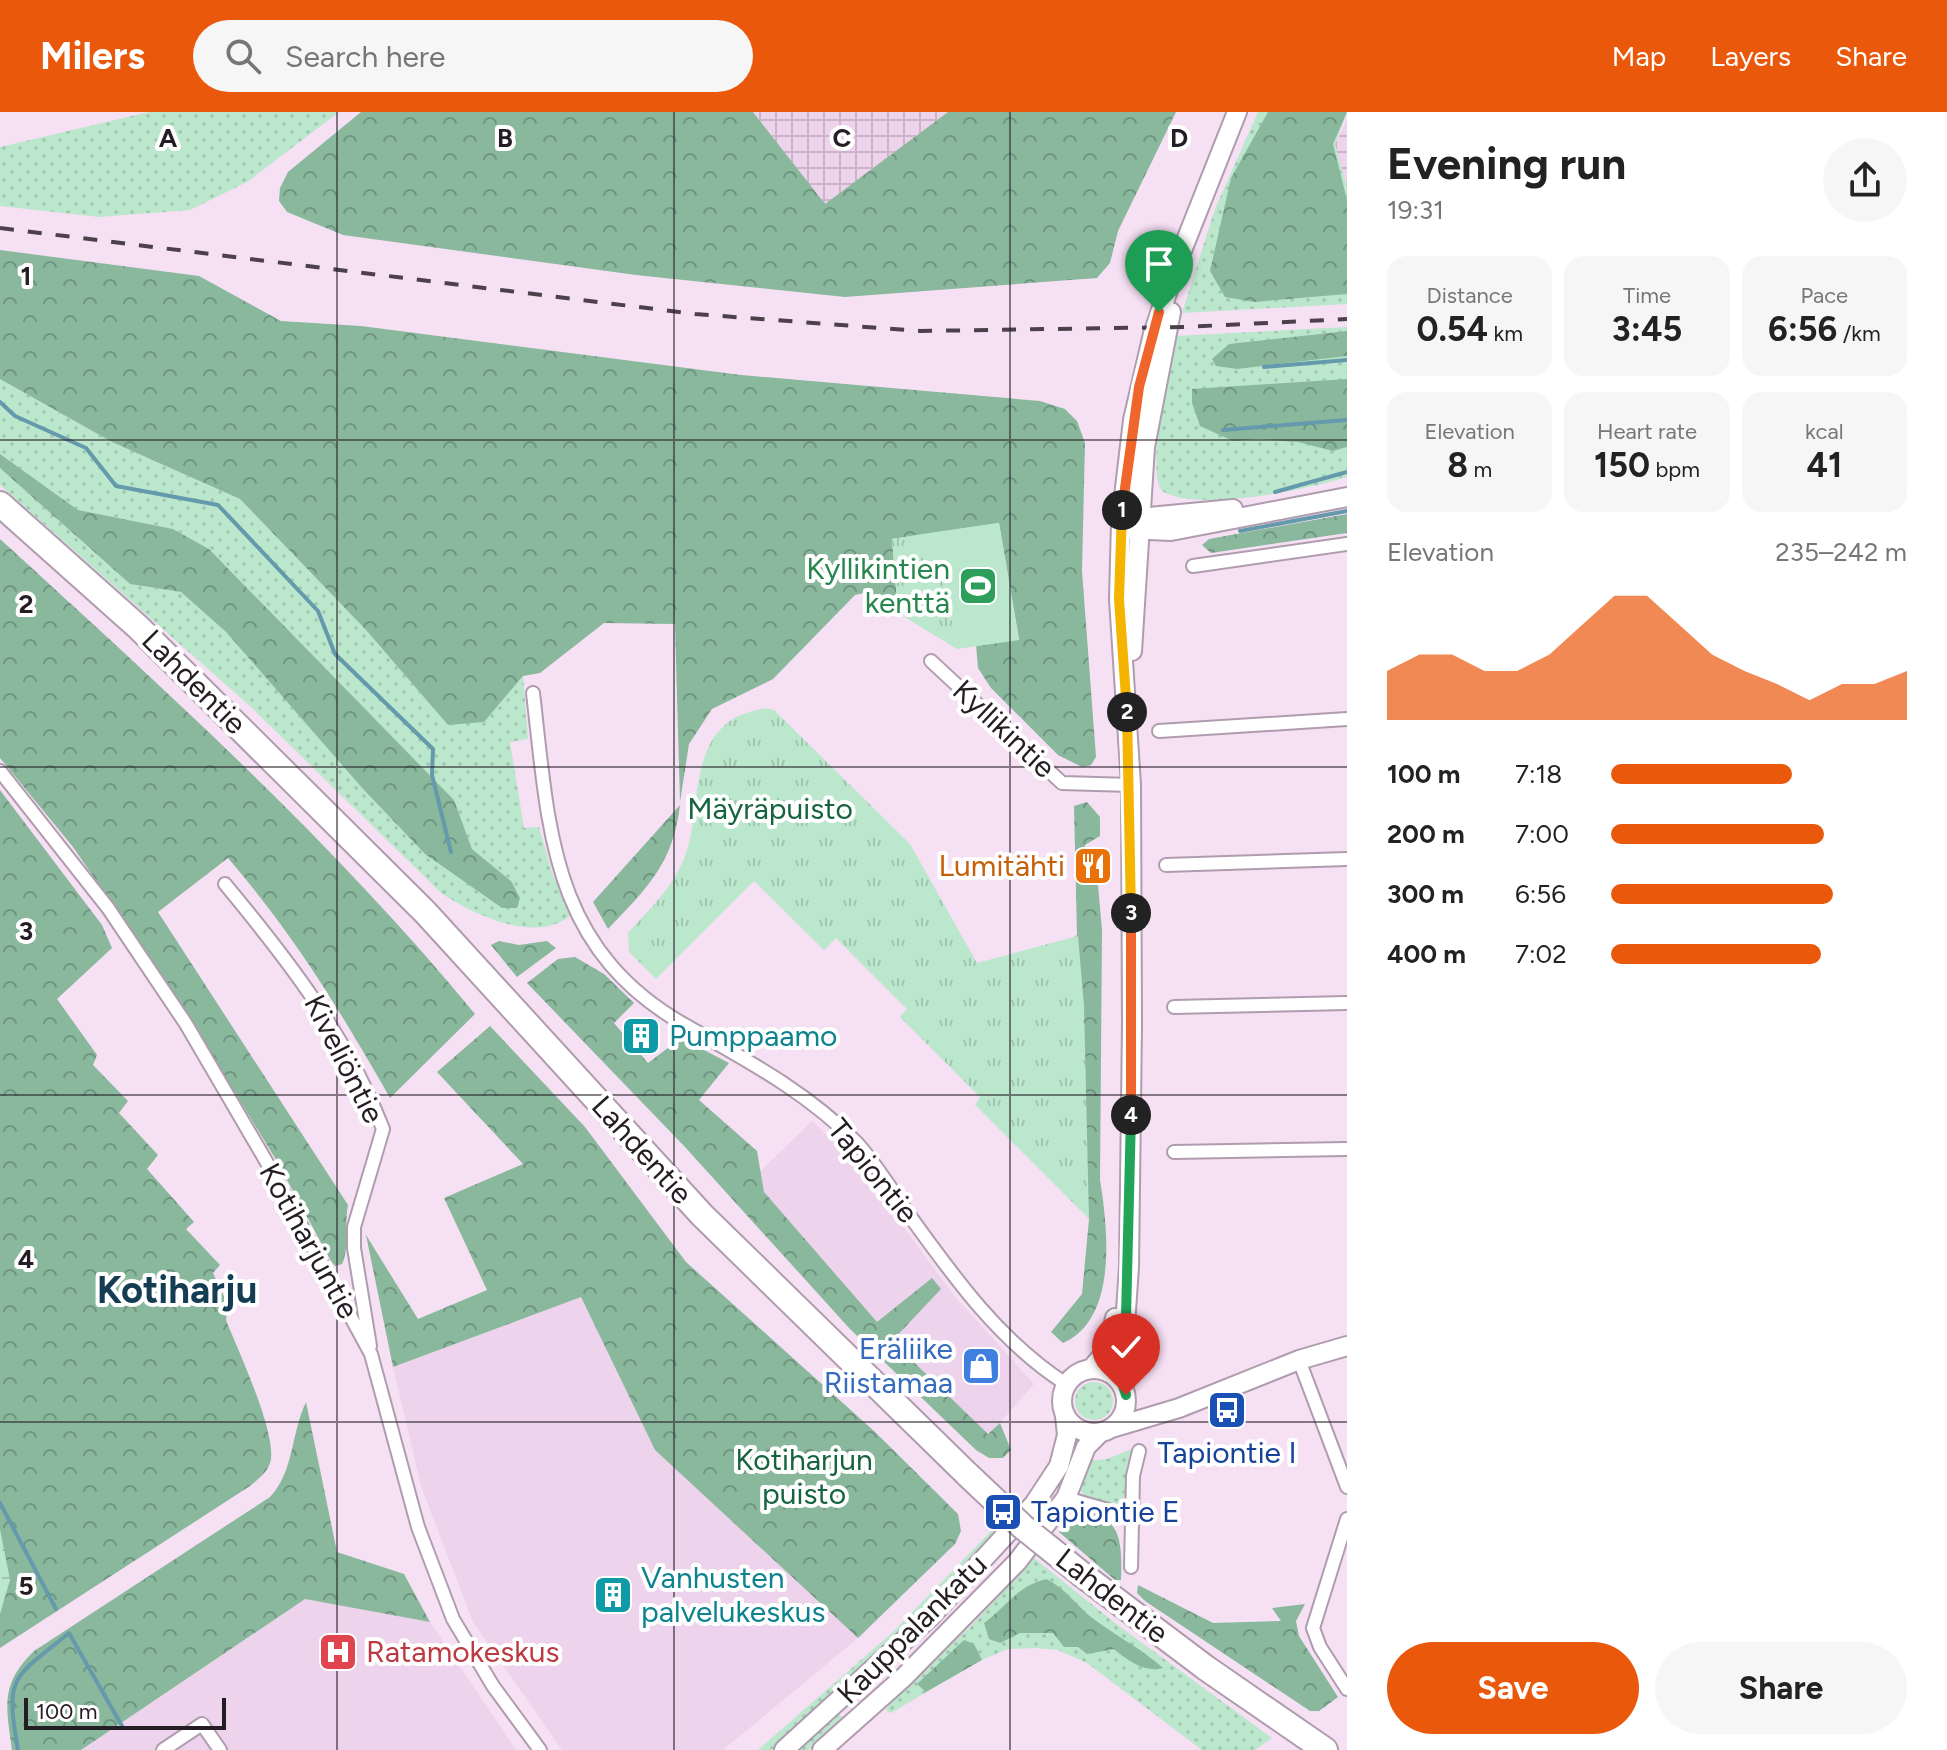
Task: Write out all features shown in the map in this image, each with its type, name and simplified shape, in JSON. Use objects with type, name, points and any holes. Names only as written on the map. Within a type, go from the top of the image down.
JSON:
[{"type":"highway","name":"Lahdentie","points":[[0,504],[138,627],[425,912],[702,1215],[1023,1527],[1206,1668],[1325,1750]]},
{"type":"main road","points":[[1106,1431],[1125,1413],[1123,1387],[1129,1245],[1131,785],[1119,599],[1121,522],[1133,420],[1153,334],[1237,112]]},
{"type":"main road","points":[[1128,726],[1145,447],[1159,365],[1178,283],[1213,171]]},
{"type":"main road","points":[[1121,522],[1139,524],[1347,495]]},
{"type":"main road","points":[[1091,1369],[1102,1360],[1111,1340],[1129,1245]]},
{"type":"main road","points":[[1187,1405],[1154,1408],[1136,1401],[1103,1370],[1079,1372],[1066,1384],[1062,1394],[1065,1416],[1078,1430],[1106,1431],[1187,1405],[1299,1360],[1347,1346]]},
{"type":"main road","name":"Kauppalankatu","points":[[784,1750],[931,1616],[1034,1504],[1059,1466],[1067,1435],[1065,1416]]},
{"type":"main road","name":"Kauppalankatu","points":[[822,1750],[979,1604],[1046,1528],[1066,1498],[1086,1447],[1106,1431]]},
{"type":"street","points":[[1193,566],[1347,544]]},
{"type":"street","name":"Kyllikintie","points":[[931,661],[1062,783],[1131,785]]},
{"type":"street","name":"Tapiontie","points":[[533,693],[549,830],[564,887],[603,957],[660,1009],[778,1077],[823,1111],[874,1165],[989,1319],[1029,1359],[1066,1384]]},
{"type":"street","points":[[1159,731],[1347,719]]},
{"type":"street","name":"Kotiharjuntie","points":[[0,771],[108,908],[186,1024],[266,1161],[371,1354],[418,1527],[453,1619],[493,1686],[540,1750]]},
{"type":"street","points":[[1166,865],[1347,859]]},
{"type":"street","name":"Kiveliöntie","points":[[225,884],[313,995],[367,1090],[383,1129],[354,1227],[354,1248],[371,1354]]},
{"type":"street","points":[[1174,1007],[1347,1003]]},
{"type":"street","points":[[1174,1152],[1347,1149]]},
{"type":"street","points":[[1299,1360],[1347,1487]]},
{"type":"street","points":[[1131,1567],[1132,1517],[1139,1451]]},
{"type":"street","points":[[1066,1498],[1132,1517]]},
{"type":"street","points":[[1347,1519],[1313,1628],[1320,1647],[1347,1689]]},
{"type":"street","points":[[163,1750],[202,1724],[220,1750]]},
{"type":"shaded area","points":[[753,112],[948,112],[825,205]]},
{"type":"shaded area","points":[[1347,120],[1347,188],[1335,144]]},
{"type":"shaded area","points":[[812,1121],[854,1160],[956,1298],[1034,1384],[989,1435],[911,1366],[749,1182]]},
{"type":"shaded area","points":[[581,1297],[655,1450],[858,1638],[723,1750],[562,1750],[473,1622],[421,1486],[393,1367]]},
{"type":"shaded area","name":"Ratamokeskus","points":[[305,1599],[430,1622],[516,1750],[81,1750]]},
{"type":"green space","points":[[149,112],[339,112],[247,182],[190,210],[99,217],[0,206],[0,147]]},
{"type":"green space","points":[[361,112],[753,112],[825,204],[948,112],[1176,112],[1118,231],[1110,263],[1097,278],[845,297],[636,275],[343,235],[287,212],[279,201],[280,188],[288,172]]},
{"type":"green space","points":[[1258,112],[1347,112],[1335,144],[1347,188],[1347,304],[1182,313],[1215,209]]},
{"type":"green space","points":[[1268,112],[1347,112],[1333,144],[1347,200],[1347,294],[1254,302],[1225,297],[1210,271],[1231,178]]},
{"type":"green space","points":[[0,250],[199,276],[281,321],[361,326],[741,375],[1040,401],[1065,409],[1077,421],[1085,443],[1082,571],[1096,757],[1091,765],[1082,767],[1058,755],[991,688],[978,668],[976,645],[1019,639],[999,523],[892,539],[898,613],[868,592],[855,595],[773,679],[712,709],[689,744],[680,802],[675,624],[604,623],[540,673],[523,676],[484,722],[448,725],[366,630],[240,499],[112,442],[0,379]]},
{"type":"green space","points":[[1347,327],[1347,477],[1253,497],[1201,500],[1162,491],[1157,479],[1157,440],[1175,336]]},
{"type":"green space","points":[[1347,331],[1347,356],[1237,369],[1216,366],[1212,359],[1229,344]]},
{"type":"green space","points":[[0,379],[112,442],[240,499],[366,630],[448,725],[484,721],[523,676],[528,739],[510,742],[524,828],[539,827],[553,876],[572,914],[558,923],[524,927],[487,917],[441,893],[251,707],[0,485],[0,468],[130,584],[181,592],[226,632],[363,789],[425,854],[511,881],[472,849],[454,800],[209,549],[173,529],[78,510],[0,454]]},
{"type":"green space","points":[[1347,379],[1347,447],[1333,451],[1298,442],[1233,441],[1200,426],[1192,403],[1192,389]]},
{"type":"green space","points":[[0,454],[78,510],[173,529],[209,549],[454,800],[472,849],[511,881],[520,898],[517,908],[502,908],[425,854],[363,789],[226,632],[181,592],[130,584],[0,468]]},
{"type":"green space","points":[[1347,514],[1347,533],[1211,553],[1202,545],[1209,539]]},
{"type":"green space","name":"Kyllikintien kenttä","points":[[999,523],[1019,640],[957,649],[936,532]]},
{"type":"green space","points":[[936,532],[957,649],[898,613],[892,539]]},
{"type":"green space","points":[[0,539],[185,710],[305,827],[364,888],[475,1014],[390,1098],[315,974],[228,858],[158,912],[348,1205],[346,1250],[342,1264],[335,1266],[331,1261],[275,1158],[182,1006],[73,847],[0,758]]},
{"type":"green space","name":"Mäyräpuisto","points":[[765,708],[774,710],[910,844],[977,963],[1078,936],[1084,1006],[1089,1219],[975,1105],[980,1097],[900,1017],[907,1009],[836,938],[824,950],[754,881],[656,979],[629,952],[628,933],[667,889],[684,859],[708,749],[730,721]]},
{"type":"green space","points":[[0,790],[102,925],[112,948],[57,999],[97,1055],[93,1065],[128,1101],[119,1113],[158,1155],[147,1169],[194,1222],[186,1229],[220,1265],[213,1273],[228,1305],[226,1320],[263,1414],[271,1451],[267,1470],[250,1486],[0,1648]]},
{"type":"green space","points":[[1087,802],[1100,817],[1100,836],[1085,845],[1083,883],[1098,885],[1102,930],[1100,1180],[1105,1223],[1105,1271],[1093,1314],[1081,1331],[1063,1343],[1051,1332],[1082,1294],[1089,1219],[1057,1177],[1063,945],[1077,935],[1074,806]]},
{"type":"green space","points":[[680,805],[671,844],[656,874],[608,929],[593,902]]},
{"type":"green space","points":[[499,941],[519,945],[547,941],[556,948],[517,977],[491,945]]},
{"type":"green space","points":[[575,957],[604,974],[634,1003],[614,1023],[648,1063],[681,1038],[729,1063],[699,1100],[757,1151],[764,1192],[877,1322],[932,1278],[941,1289],[892,1341],[988,1434],[1000,1423],[1011,1450],[1003,1458],[989,1458],[976,1450],[850,1329],[685,1147],[527,983],[558,959]]},
{"type":"green space","name":"Kotiharjun puisto","points":[[490,1026],[585,1127],[686,1262],[874,1431],[958,1514],[961,1531],[955,1544],[858,1638],[655,1450],[581,1297],[393,1367],[366,1235],[418,1319],[487,1290],[444,1198],[523,1164],[437,1072]]},
{"type":"green space","points":[[1094,1382],[1108,1387],[1113,1401],[1108,1415],[1094,1420],[1080,1415],[1075,1401],[1080,1387]]},
{"type":"green space","points":[[306,1402],[337,1552],[404,1574],[430,1622],[305,1599],[81,1750],[12,1750],[8,1696],[15,1674],[23,1663],[34,1651],[270,1497],[284,1476]]},
{"type":"green space","points":[[1132,1449],[1123,1506],[1114,1509],[1084,1495],[1080,1489],[1088,1461],[1107,1459]]},
{"type":"green space","points":[[1077,1513],[1103,1518],[1117,1533],[1121,1580],[1115,1580],[1059,1532]]},
{"type":"green space","points":[[998,1524],[1003,1528],[927,1608],[771,1750],[758,1750],[893,1632]]},
{"type":"green space","points":[[0,1529],[10,1580],[0,1614]]},
{"type":"green space","points":[[1034,1558],[1115,1623],[1272,1738],[1255,1750],[1202,1750],[1087,1663],[1058,1650],[1035,1648],[1008,1649],[979,1661],[891,1713],[886,1711],[889,1703],[970,1627]]},
{"type":"green space","points":[[1046,1579],[1095,1620],[1163,1668],[1143,1667],[1114,1649],[1087,1654],[1078,1647],[1064,1647],[1053,1633],[1020,1633],[1000,1643],[989,1639],[984,1623],[1019,1592]]},
{"type":"green space","points":[[1138,1585],[1213,1623],[1281,1621],[1272,1608],[1305,1604],[1296,1621],[1299,1636],[1338,1697],[1319,1711],[1310,1711],[1145,1601],[1137,1593]]},
{"type":"green space","points":[[964,1640],[974,1644],[982,1660],[926,1692],[917,1684]]},
{"type":"green space","points":[[839,1714],[844,1720],[808,1750],[796,1750]]},
{"type":"waterway","points":[[1264,367],[1347,360]]},
{"type":"waterway","points":[[0,402],[15,416],[86,448],[116,486],[218,505],[318,611],[335,654],[433,749],[432,775],[451,852]]},
{"type":"waterway","points":[[1223,430],[1347,420]]},
{"type":"waterway","points":[[1275,492],[1347,472]]},
{"type":"waterway","points":[[1240,531],[1347,511]]},
{"type":"waterway","points":[[0,1503],[56,1609]]},
{"type":"waterway","points":[[18,1750],[12,1706],[17,1681],[35,1660],[69,1633],[122,1726]]},
{"type":"railway","points":[[0,228],[695,314],[920,331],[1184,327],[1347,319]]},
{"type":"place","name":"Kyllikintien kenttä","points":[[978,586]]},
{"type":"place","name":"Lumitähti","points":[[1093,866]]},
{"type":"place","name":"Pumppaamo","points":[[641,1036]]},
{"type":"place","name":"Eräliike Riistamaa","points":[[981,1366]]},
{"type":"place","name":"Tapiontie I","points":[[1227,1410]]},
{"type":"place","name":"Tapiontie E","points":[[1003,1512]]},
{"type":"place","name":"Vanhusten palvelukeskus","points":[[613,1595]]},
{"type":"place","name":"Ratamokeskus","points":[[338,1652]]},
{"type":"district","name":"Kotiharju","points":[[177,1290]]},
{"type":"route","points":[[1126,1395],[1120,1376],[1129,1267],[1131,785],[1119,599],[1121,522],[1133,420],[1159,312]]}]
